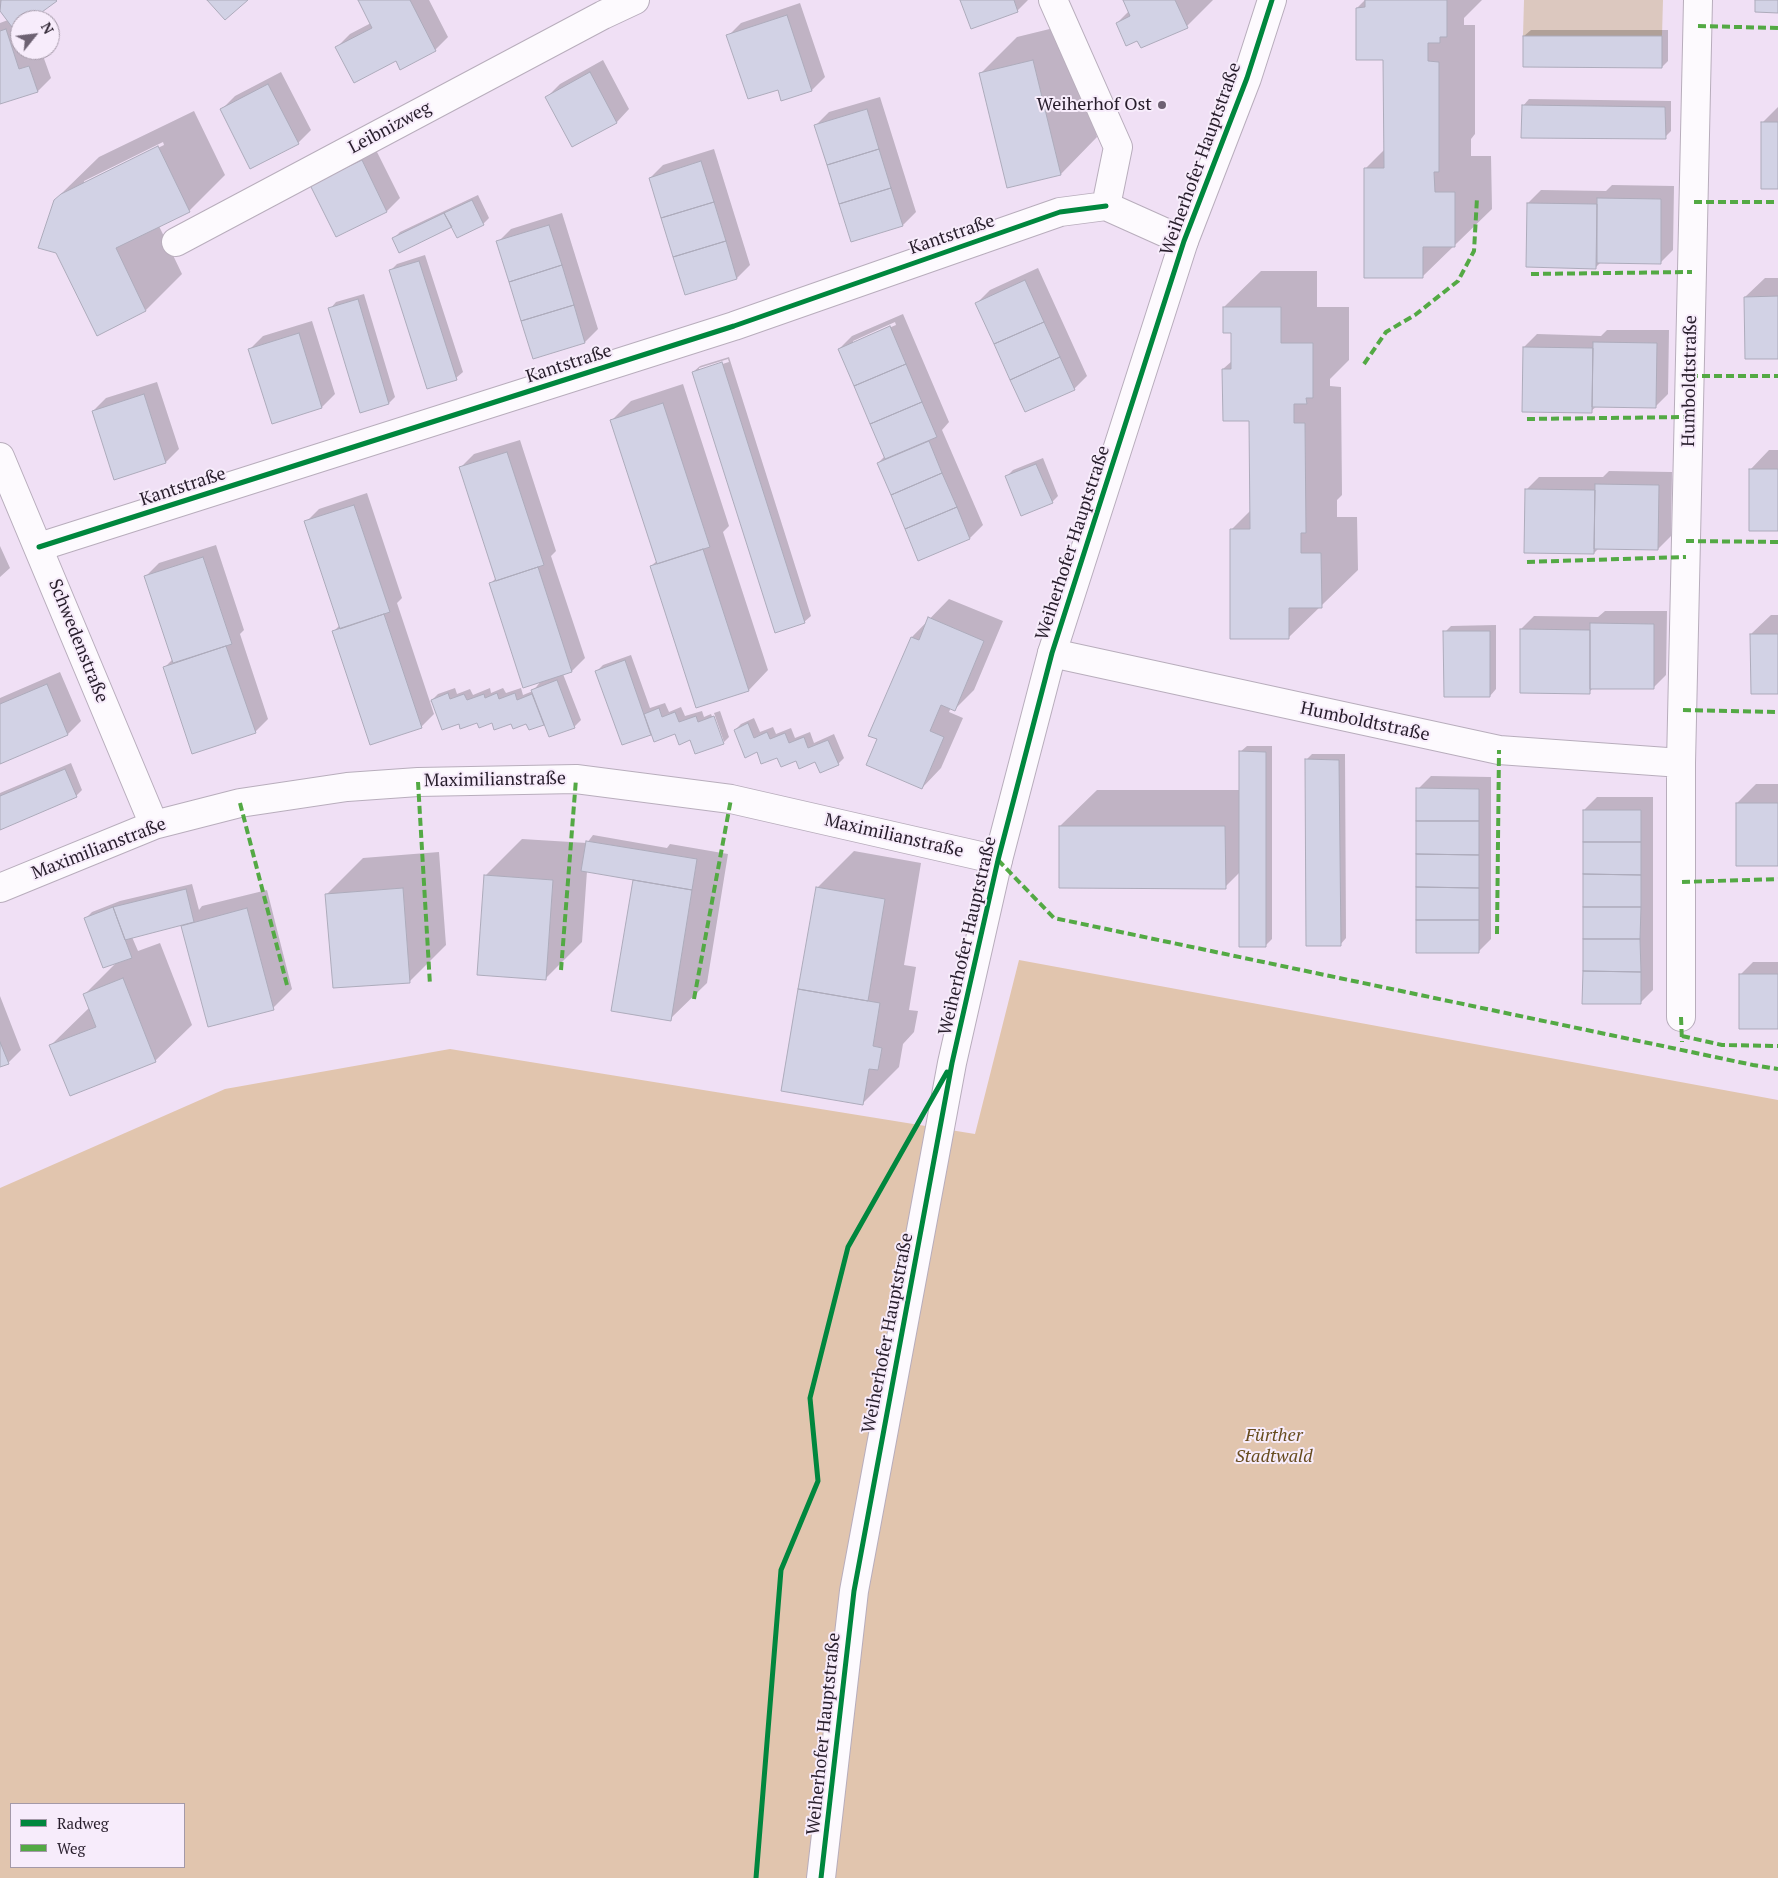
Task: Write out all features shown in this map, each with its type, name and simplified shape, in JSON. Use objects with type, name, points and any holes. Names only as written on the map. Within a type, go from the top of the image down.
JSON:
[{"type":"street","name":"Leibnizweg","points":[[176,242],[600,7],[635,0]]},
{"type":"street","points":[[1053,0],[1118,147],[1106,206],[1184,241]]},
{"type":"street","name":"Weiherhofer Hauptstraße","points":[[822,1878],[854,1591],[952,1063],[998,860],[1052,653],[1184,241],[1247,78],[1272,0]]},
{"type":"street","name":"Humboldtstraße","points":[[1681,1017],[1681,763],[1698,0]]},
{"type":"street","name":"Kantstraße","points":[[39,547],[734,326],[1060,212],[1106,206]]},
{"type":"street","name":"Schwedenstraße","points":[[0,457],[154,825]]},
{"type":"street","name":"Humboldtstraße","points":[[1052,653],[1498,750],[1681,763]]},
{"type":"street","name":"Maximilianstraße","points":[[0,888],[154,825],[240,803],[347,787],[418,782],[576,779],[731,799],[998,860]]},
{"type":"shaded area","points":[[1524,0],[1663,0],[1662,36],[1523,36]]},
{"type":"green space","name":"Fürther Stadtwald","points":[[1019,960],[1778,1100],[1778,1878],[0,1878],[0,1188],[225,1089],[450,1049],[975,1134]]},
{"type":"building","points":[[1,0],[57,1],[45,10],[10,10],[10,24],[0,11]]},
{"type":"building","points":[[207,0],[248,0],[225,20]]},
{"type":"building","points":[[358,0],[410,0],[436,51],[400,70],[396,61],[354,83],[335,47],[372,28]]},
{"type":"building","points":[[960,0],[1014,0],[1018,12],[971,29]]},
{"type":"building","points":[[1123,0],[1175,0],[1188,28],[1141,48],[1137,41],[1126,46],[1116,23],[1130,16]]},
{"type":"building","points":[[1365,0],[1447,0],[1447,37],[1440,37],[1440,43],[1428,43],[1428,61],[1439,62],[1439,172],[1434,172],[1435,192],[1455,192],[1455,247],[1423,247],[1423,278],[1364,278],[1364,168],[1384,168],[1383,60],[1356,60],[1356,8],[1365,7]]},
{"type":"building","points":[[1755,0],[1778,0],[1778,13],[1755,12]]},
{"type":"building","points":[[787,15],[812,91],[781,101],[778,90],[748,99],[726,35]]},
{"type":"building","points":[[6,29],[10,41],[10,60],[16,60],[19,69],[29,66],[38,92],[0,104],[0,31]]},
{"type":"building","points":[[1523,36],[1662,36],[1662,68],[1523,67]]},
{"type":"building","points":[[1033,60],[1061,175],[1007,188],[979,73]]},
{"type":"building","points":[[590,72],[617,123],[572,147],[545,97]]},
{"type":"building","points":[[268,84],[299,144],[250,169],[220,109]]},
{"type":"building","points":[[1522,105],[1665,107],[1666,139],[1521,138]]},
{"type":"building","points":[[867,109],[879,149],[827,165],[814,125]]},
{"type":"building","points":[[1761,122],[1778,122],[1778,189],[1761,189]]},
{"type":"building","points":[[158,146],[190,212],[116,248],[146,311],[97,336],[56,253],[38,248],[54,200],[61,194]]},
{"type":"building","points":[[879,149],[891,188],[839,204],[827,165]]},
{"type":"building","points":[[362,160],[387,212],[336,237],[310,185]]},
{"type":"building","points":[[701,161],[714,202],[661,218],[649,178]]},
{"type":"building","points":[[891,188],[903,226],[851,242],[839,204]]},
{"type":"building","points":[[1597,198],[1661,199],[1661,264],[1597,263]]},
{"type":"building","points":[[472,200],[484,225],[457,238],[444,213]]},
{"type":"building","points":[[714,202],[726,241],[673,257],[661,218]]},
{"type":"building","points":[[1527,203],[1597,204],[1596,269],[1526,267]]},
{"type":"building","points":[[444,213],[452,227],[399,253],[392,238]]},
{"type":"building","points":[[549,225],[562,265],[509,282],[496,241]]},
{"type":"building","points":[[726,241],[737,279],[685,295],[673,257]]},
{"type":"building","points":[[419,261],[457,380],[427,389],[389,270]]},
{"type":"building","points":[[562,265],[574,305],[521,321],[509,282]]},
{"type":"building","points":[[1025,280],[1044,322],[994,344],[975,303]]},
{"type":"building","points":[[1778,296],[1778,359],[1745,359],[1744,297]]},
{"type":"building","points":[[358,299],[389,404],[360,413],[328,308]]},
{"type":"building","points":[[574,305],[585,343],[533,359],[521,321]]},
{"type":"building","points":[[1223,307],[1281,307],[1281,343],[1313,343],[1313,398],[1306,398],[1307,404],[1294,404],[1294,423],[1305,423],[1306,533],[1301,533],[1301,553],[1321,553],[1322,608],[1289,608],[1289,639],[1230,639],[1230,529],[1250,529],[1249,421],[1223,421],[1222,369],[1231,369],[1231,333],[1223,333]]},
{"type":"building","points":[[1044,322],[1060,357],[1010,380],[994,344]]},
{"type":"building","points":[[890,326],[906,364],[854,386],[838,349]]},
{"type":"building","points":[[299,333],[322,408],[272,424],[248,349]]},
{"type":"building","points":[[1593,342],[1657,343],[1656,408],[1592,407]]},
{"type":"building","points":[[1523,347],[1593,348],[1592,413],[1522,412]]},
{"type":"building","points":[[1060,357],[1075,390],[1025,412],[1010,380]]},
{"type":"building","points":[[722,362],[805,623],[775,633],[692,372]]},
{"type":"building","points":[[906,364],[922,402],[870,424],[854,386]]},
{"type":"building","points":[[144,394],[166,463],[114,480],[92,411]]},
{"type":"building","points":[[922,402],[937,437],[885,459],[870,424]]},
{"type":"building","points":[[663,403],[710,547],[657,564],[610,420]]},
{"type":"building","points":[[929,441],[942,473],[891,495],[877,463]]},
{"type":"building","points":[[507,452],[544,565],[496,581],[459,467]]},
{"type":"building","points":[[1036,464],[1053,503],[1021,516],[1005,476]]},
{"type":"building","points":[[1749,469],[1778,469],[1778,531],[1749,531]]},
{"type":"building","points":[[942,473],[957,507],[905,529],[891,495]]},
{"type":"building","points":[[1595,484],[1659,485],[1658,550],[1594,549]]},
{"type":"building","points":[[1525,489],[1595,490],[1594,554],[1524,553]]},
{"type":"building","points":[[354,505],[390,612],[340,629],[304,521]]},
{"type":"building","points":[[957,507],[970,539],[918,561],[905,529]]},
{"type":"building","points":[[703,549],[749,691],[696,708],[650,566]]},
{"type":"building","points":[[203,557],[232,644],[173,663],[144,576]]},
{"type":"building","points":[[538,567],[572,672],[523,688],[489,583]]},
{"type":"building","points":[[384,614],[422,728],[370,745],[332,631]]},
{"type":"building","points":[[928,617],[984,641],[955,711],[941,705],[930,731],[944,737],[922,789],[866,765],[877,739],[868,736],[911,637],[919,640]]},
{"type":"building","points":[[1590,623],[1654,624],[1654,689],[1590,689]]},
{"type":"building","points":[[1520,629],[1590,630],[1590,694],[1520,693]]},
{"type":"building","points":[[1443,631],[1490,631],[1490,697],[1444,697]]},
{"type":"building","points":[[1750,634],[1778,634],[1778,694],[1751,694]]},
{"type":"building","points":[[226,646],[256,733],[192,754],[163,667]]},
{"type":"building","points":[[625,660],[651,735],[622,745],[595,671]]},
{"type":"building","points":[[557,680],[575,728],[549,737],[531,690]]},
{"type":"building","points":[[47,684],[68,735],[0,764],[0,704]]},
{"type":"building","points":[[448,693],[450,699],[464,694],[467,700],[484,694],[485,698],[497,693],[499,699],[515,693],[517,700],[532,694],[544,725],[529,730],[526,724],[513,729],[511,724],[494,730],[492,723],[479,728],[477,723],[460,729],[459,724],[442,730],[431,700]]},
{"type":"building","points":[[659,708],[662,717],[675,712],[679,722],[696,716],[698,722],[714,716],[724,744],[695,754],[690,740],[679,745],[675,734],[654,742],[644,714]]},
{"type":"building","points":[[748,723],[754,738],[767,732],[770,739],[785,733],[789,743],[804,737],[808,748],[828,740],[839,765],[820,773],[815,762],[799,769],[796,761],[781,767],[777,758],[761,764],[757,752],[745,758],[734,730]]},
{"type":"building","points":[[1239,751],[1266,752],[1266,947],[1239,947]]},
{"type":"building","points":[[1305,759],[1339,760],[1341,946],[1306,946]]},
{"type":"building","points":[[65,769],[77,797],[0,830],[0,796]]},
{"type":"building","points":[[1416,788],[1479,789],[1479,821],[1416,821]]},
{"type":"building","points":[[1736,803],[1778,803],[1778,866],[1736,866]]},
{"type":"building","points":[[1583,810],[1641,810],[1641,842],[1583,842]]},
{"type":"building","points":[[1416,821],[1479,821],[1479,855],[1416,854]]},
{"type":"building","points":[[1059,826],[1225,826],[1226,889],[1059,888]]},
{"type":"building","points":[[586,841],[697,859],[692,890],[581,871]]},
{"type":"building","points":[[1583,842],[1641,842],[1641,875],[1583,874]]},
{"type":"building","points":[[1416,854],[1479,855],[1479,888],[1416,887]]},
{"type":"building","points":[[1583,874],[1641,875],[1641,907],[1583,907]]},
{"type":"building","points":[[484,875],[553,880],[546,980],[477,975]]},
{"type":"building","points":[[633,880],[692,890],[671,1021],[611,1011]]},
{"type":"building","points":[[816,887],[885,899],[868,1001],[798,989]]},
{"type":"building","points":[[1416,887],[1479,888],[1479,920],[1416,920]]},
{"type":"building","points":[[403,888],[410,983],[333,988],[325,894]]},
{"type":"building","points":[[186,889],[194,922],[125,940],[113,907]]},
{"type":"building","points":[[113,907],[132,958],[103,968],[84,918]]},
{"type":"building","points":[[1583,907],[1641,907],[1640,939],[1583,939]]},
{"type":"building","points":[[247,908],[274,1010],[208,1027],[181,926]]},
{"type":"building","points":[[1416,920],[1479,920],[1479,953],[1416,953]]},
{"type":"building","points":[[1583,939],[1640,939],[1641,972],[1583,971]]},
{"type":"building","points":[[1583,971],[1641,972],[1641,1004],[1582,1004]]},
{"type":"building","points":[[1739,974],[1778,974],[1778,1029],[1739,1029]]},
{"type":"building","points":[[123,978],[156,1062],[70,1096],[49,1045],[96,1027],[83,994]]},
{"type":"building","points":[[798,989],[880,1003],[873,1046],[882,1048],[878,1070],[869,1069],[863,1105],[781,1091]]},
{"type":"building","points":[[0,1042],[9,1064],[0,1067]]},
{"type":"marked path","points":[[1698,26],[1778,28]]},
{"type":"marked path","points":[[1364,364],[1386,332],[1415,315],[1458,281],[1474,251],[1477,198]]},
{"type":"marked path","points":[[1694,202],[1778,202]]},
{"type":"marked path","points":[[1531,274],[1692,272]]},
{"type":"marked path","points":[[1690,376],[1778,376]]},
{"type":"marked path","points":[[1527,419],[1689,417]]},
{"type":"marked path","points":[[1686,541],[1778,542]]},
{"type":"marked path","points":[[1527,562],[1686,557]]},
{"type":"marked path","points":[[1683,710],[1778,712]]},
{"type":"marked path","points":[[1497,934],[1499,750]]},
{"type":"marked path","points":[[561,970],[576,779]]},
{"type":"marked path","points":[[418,782],[430,985]]},
{"type":"marked path","points":[[694,999],[731,799]]},
{"type":"marked path","points":[[240,803],[288,989]]},
{"type":"marked path","points":[[998,860],[1054,918],[1778,1069]]},
{"type":"marked path","points":[[1682,882],[1778,879]]},
{"type":"marked path","points":[[1681,1017],[1682,1042]]},
{"type":"marked path","points":[[1682,1036],[1722,1045],[1778,1046]]},
{"type":"cycle path","points":[[821,1878],[854,1591],[952,1063],[998,860],[1052,653],[1184,241],[1247,78],[1272,0]]},
{"type":"cycle path","points":[[39,547],[734,326],[1060,212],[1106,206]]},
{"type":"cycle path","points":[[756,1878],[781,1570],[818,1481],[810,1398],[848,1247],[947,1072]]},
{"type":"place","name":"Weiherhof Ost","points":[[1162,105]]}]
